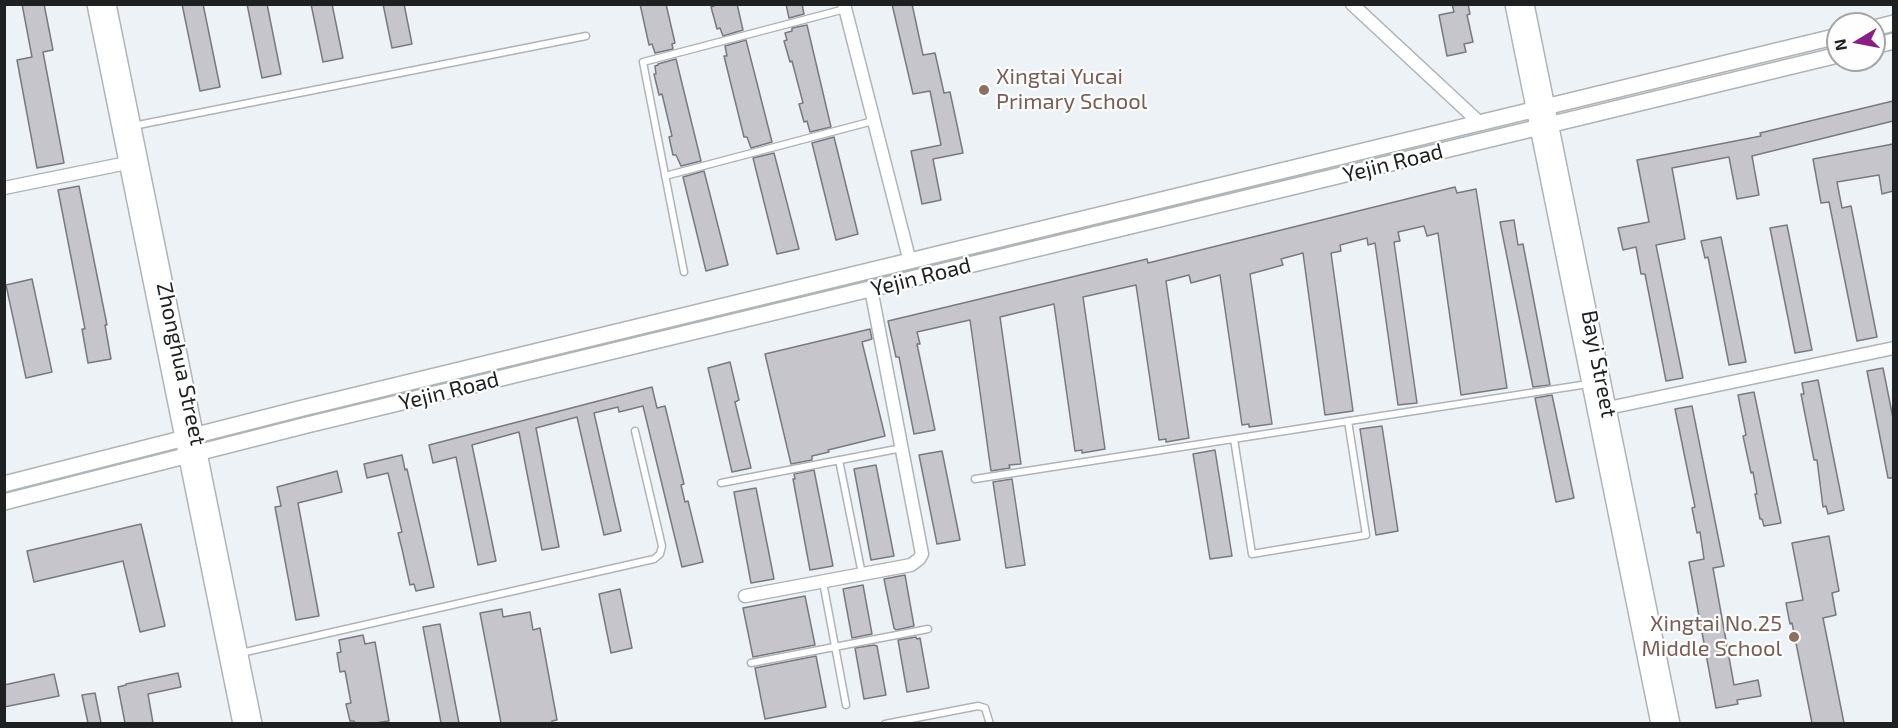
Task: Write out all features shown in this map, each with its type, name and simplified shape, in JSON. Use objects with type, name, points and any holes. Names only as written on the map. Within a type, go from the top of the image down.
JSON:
[{"type":"street","name":"Zhonghua Street","points":[[94,4],[127,163],[240,653],[254,723]]},
{"type":"street","name":"Zhonghua Street","points":[[108,4],[133,127],[189,437]]},
{"type":"street","points":[[1352,4],[1481,124]]},
{"type":"street","name":"Bayi Street","points":[[1513,4],[1541,109],[1608,408],[1672,723]]},
{"type":"street","name":"Bayi Street","points":[[1526,4],[1541,109]]},
{"type":"street","points":[[845,7],[910,262]]},
{"type":"street","name":"Yejin Road","points":[[4,484],[1826,39]]},
{"type":"street","name":"Yejin Road","points":[[4,502],[1826,58]]},
{"type":"street","name":"Bayi Street","points":[[1545,127],[1590,384],[1659,723]]},
{"type":"street","points":[[4,188],[127,163]]},
{"type":"street","points":[[745,596],[911,565],[922,555],[871,289]]},
{"type":"street","points":[[1608,408],[1893,348]]},
{"type":"street","name":"Zhonghua Street","points":[[193,455],[241,723]]},
{"type":"lane","points":[[684,272],[643,62],[845,7]]},
{"type":"lane","points":[[133,127],[586,36]]},
{"type":"lane","points":[[665,176],[874,121]]},
{"type":"lane","points":[[975,479],[1590,384]]},
{"type":"lane","points":[[1234,439],[1252,554],[1366,535],[1348,422]]},
{"type":"lane","points":[[240,653],[654,559],[660,554],[662,546],[635,431]]},
{"type":"lane","points":[[721,483],[902,448]]},
{"type":"lane","points":[[839,460],[862,574]]},
{"type":"lane","points":[[823,581],[846,705]]},
{"type":"lane","points":[[752,663],[928,629]]},
{"type":"lane","points":[[885,723],[978,706],[985,708],[990,723]]},
{"type":"building","points":[[22,4],[44,4],[53,50],[43,52],[64,163],[37,168],[17,60],[32,57]]},
{"type":"building","points":[[182,4],[203,4],[220,87],[200,91]]},
{"type":"building","points":[[247,4],[267,4],[281,74],[262,78]]},
{"type":"building","points":[[311,4],[332,4],[343,58],[323,62]]},
{"type":"building","points":[[383,4],[404,4],[412,44],[392,48]]},
{"type":"building","points":[[640,4],[666,4],[675,43],[672,44],[673,49],[655,53],[652,44],[649,45]]},
{"type":"building","points":[[714,4],[737,4],[743,30],[723,36],[720,28],[717,29],[711,7]]},
{"type":"building","points":[[786,4],[802,4],[804,14],[789,18]]},
{"type":"building","points":[[892,4],[912,4],[923,55],[935,53],[944,93],[950,92],[963,153],[933,159],[941,200],[922,204],[911,151],[941,145],[930,91],[913,94]]},
{"type":"building","points":[[1452,4],[1468,4],[1470,14],[1467,15],[1473,42],[1464,44],[1466,52],[1447,56],[1439,15],[1454,12]]},
{"type":"building","points":[[807,25],[831,127],[810,132],[807,121],[804,122],[799,104],[803,103],[784,41],[787,40],[785,33],[792,31],[792,28]]},
{"type":"building","points":[[746,40],[772,142],[751,148],[747,137],[744,137],[724,56],[727,56],[725,46]]},
{"type":"building","points":[[676,59],[701,161],[681,166],[676,155],[673,155],[669,137],[672,136],[662,94],[659,95],[654,74],[656,74],[655,66]]},
{"type":"building","points":[[1893,101],[1893,121],[1752,156],[1759,195],[1737,199],[1729,157],[1672,168],[1685,239],[1656,245],[1683,378],[1666,381],[1645,274],[1641,274],[1636,247],[1623,250],[1618,228],[1649,222],[1637,160],[1761,136],[1760,133]]},
{"type":"building","points":[[834,137],[858,234],[836,240],[812,143]]},
{"type":"building","points":[[1893,144],[1893,191],[1882,194],[1879,175],[1837,182],[1842,208],[1851,206],[1877,337],[1857,341],[1829,202],[1821,203],[1813,159]]},
{"type":"building","points":[[774,153],[799,249],[777,254],[753,158]]},
{"type":"building","points":[[704,171],[728,265],[706,271],[683,177]]},
{"type":"building","points":[[79,186],[107,325],[105,325],[111,359],[88,363],[82,329],[85,329],[58,190]]},
{"type":"building","points":[[1455,187],[1457,193],[1476,189],[1507,388],[1461,395],[1438,233],[1427,236],[1424,226],[1398,232],[1400,241],[1394,242],[1417,403],[1398,405],[1375,243],[1368,245],[1367,238],[1340,245],[1341,251],[1331,253],[1353,411],[1325,415],[1303,253],[1281,259],[1283,265],[1250,274],[1272,424],[1249,427],[1249,424],[1242,425],[1220,275],[1191,283],[1189,275],[1166,281],[1189,438],[1166,442],[1166,439],[1159,440],[1136,285],[1083,297],[1105,449],[1082,453],[1082,450],[1075,451],[1054,304],[1000,317],[1021,464],[991,471],[970,320],[917,332],[920,344],[917,344],[935,430],[914,434],[899,357],[896,357],[888,321],[1147,259],[1148,263]]},
{"type":"building","points":[[1514,220],[1518,245],[1523,244],[1550,385],[1533,387],[1500,222]]},
{"type":"building","points":[[1787,225],[1812,350],[1795,353],[1770,228]]},
{"type":"building","points":[[1721,237],[1746,362],[1729,365],[1708,257],[1705,258],[1701,241]]},
{"type":"building","points":[[32,279],[52,372],[26,378],[6,285]]},
{"type":"building","points":[[870,329],[872,339],[862,342],[885,436],[828,450],[829,452],[812,456],[812,460],[791,464],[765,354]]},
{"type":"building","points":[[730,362],[739,400],[735,402],[751,468],[732,472],[708,368]]},
{"type":"building","points":[[1883,368],[1893,418],[1893,478],[1888,478],[1867,371]]},
{"type":"building","points":[[1818,380],[1844,510],[1828,514],[1826,506],[1823,507],[1817,460],[1814,460],[1801,394],[1804,394],[1802,383]]},
{"type":"building","points":[[652,387],[657,408],[665,406],[684,484],[681,485],[685,502],[688,501],[703,562],[682,567],[643,406],[619,412],[618,407],[594,413],[621,531],[604,535],[577,417],[536,428],[559,547],[542,550],[519,432],[472,445],[496,561],[478,565],[456,457],[433,463],[429,445]]},
{"type":"building","points":[[1754,392],[1781,523],[1764,526],[1760,519],[1753,472],[1751,473],[1743,436],[1746,435],[1738,395]]},
{"type":"building","points":[[1552,395],[1574,498],[1556,502],[1535,398]]},
{"type":"building","points":[[1692,406],[1724,566],[1713,568],[1734,685],[1758,680],[1761,696],[1737,700],[1738,704],[1716,708],[1689,562],[1704,559],[1700,532],[1697,533],[1692,508],[1695,507],[1675,409]]},
{"type":"building","points":[[1382,426],[1398,531],[1376,535],[1360,429]]},
{"type":"building","points":[[1215,450],[1232,556],[1210,559],[1193,454]]},
{"type":"building","points":[[942,451],[960,540],[937,544],[919,455]]},
{"type":"building","points":[[402,455],[434,587],[416,591],[414,584],[410,585],[398,533],[402,532],[388,473],[367,478],[364,464]]},
{"type":"building","points":[[876,465],[894,556],[871,560],[854,469]]},
{"type":"building","points":[[814,470],[833,566],[810,570],[793,479],[795,479],[794,474]]},
{"type":"building","points":[[337,471],[342,492],[298,503],[319,616],[296,620],[275,507],[281,506],[277,487]]},
{"type":"building","points":[[1012,479],[1025,565],[1006,568],[993,482]]},
{"type":"building","points":[[756,488],[774,579],[751,583],[734,492]]},
{"type":"building","points":[[141,524],[165,626],[140,632],[123,561],[34,582],[27,551]]},
{"type":"building","points":[[1829,536],[1839,591],[1832,593],[1836,615],[1823,618],[1844,723],[1812,723],[1786,603],[1803,600],[1792,543]]},
{"type":"building","points":[[905,575],[914,626],[896,630],[884,579]]},
{"type":"building","points":[[863,585],[872,634],[852,638],[843,589]]},
{"type":"building","points":[[620,589],[632,648],[611,653],[599,594]]},
{"type":"building","points":[[805,596],[815,645],[753,657],[743,608]]},
{"type":"building","points":[[502,609],[503,617],[530,612],[533,630],[540,628],[557,720],[552,723],[501,723],[480,613]]},
{"type":"building","points":[[440,624],[459,723],[441,723],[423,627]]},
{"type":"building","points":[[363,635],[365,644],[375,642],[389,721],[355,723],[350,721],[346,704],[351,703],[345,671],[340,672],[337,653],[341,652],[339,640]]},
{"type":"building","points":[[920,638],[929,688],[907,692],[898,640]]},
{"type":"building","points":[[877,646],[886,695],[864,699],[855,648]]},
{"type":"building","points":[[816,656],[826,707],[765,719],[755,668]]},
{"type":"building","points":[[178,673],[181,687],[148,694],[153,723],[125,723],[118,687]]},
{"type":"building","points":[[54,674],[59,696],[4,707],[4,685]]},
{"type":"building","points":[[95,693],[101,723],[88,723],[82,695]]},
{"type":"place","name":"Xingtai Yucai Primary School","points":[[984,90]]},
{"type":"place","name":"Xingtai No.25 Middle School","points":[[1794,637]]}]
